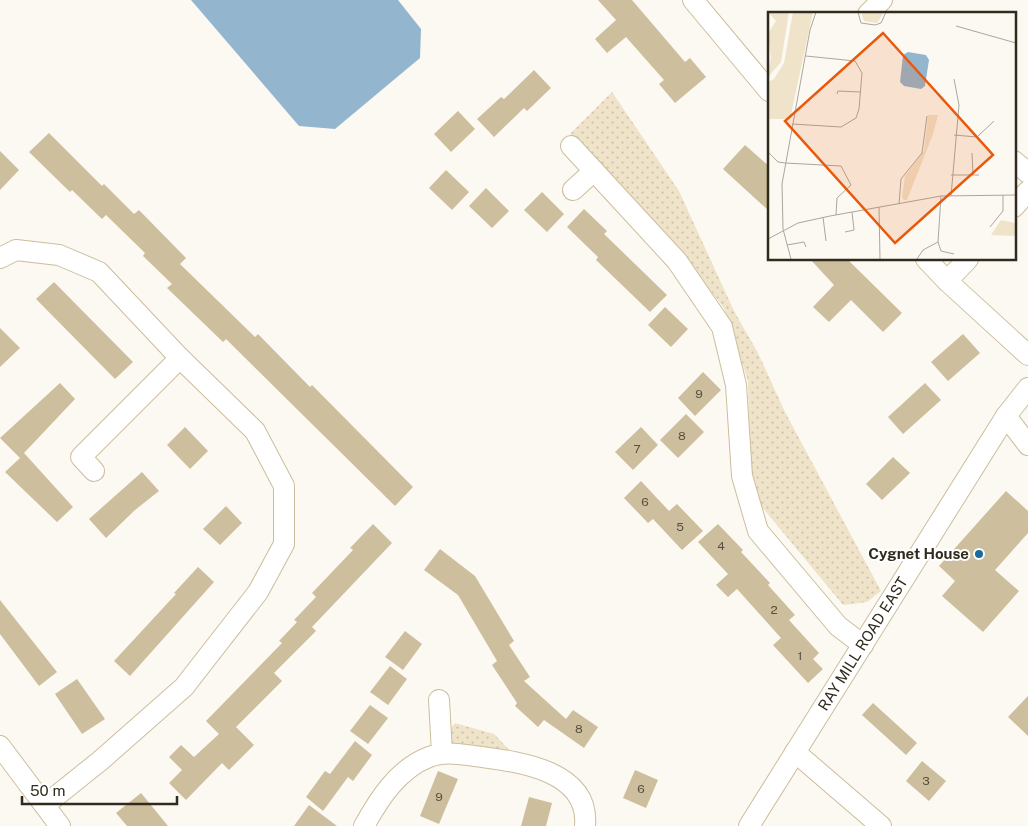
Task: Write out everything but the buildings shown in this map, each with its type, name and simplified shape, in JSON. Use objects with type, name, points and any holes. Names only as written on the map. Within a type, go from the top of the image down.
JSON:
[{"type":"street","points":[[692,0],[768,90]]},
{"type":"street","points":[[870,12],[882,0]]},
{"type":"street","points":[[571,146],[677,261],[722,327],[736,385],[742,476],[758,531],[838,626],[863,645]]},
{"type":"street","points":[[1016,163],[1028,173]]},
{"type":"street","points":[[573,190],[594,171]]},
{"type":"street","points":[[1016,205],[1028,192]]},
{"type":"street","points":[[0,258],[16,250],[59,255],[99,272],[180,358],[255,431],[284,486],[284,544],[258,592],[184,687],[100,761],[44,805]]},
{"type":"street","points":[[927,260],[1028,355]]},
{"type":"street","points":[[948,281],[967,260]]},
{"type":"street","points":[[81,465],[180,358]]},
{"type":"street","name":"RAY MILL ROAD EAST","points":[[749,826],[1006,416],[1028,388]]},
{"type":"street","points":[[1006,416],[1028,445]]},
{"type":"street","points":[[438,700],[442,753]]},
{"type":"street","points":[[0,746],[60,826]]},
{"type":"street","points":[[795,752],[881,826]]},
{"type":"street","points":[[364,826],[393,783],[414,764],[442,753],[505,760],[557,776],[573,790],[584,810],[585,826]]},
{"type":"shaded area","points":[[612,92],[679,191],[734,311],[758,353],[785,412],[881,591],[867,602],[843,605],[757,501],[750,460],[748,381],[724,308],[667,234],[570,134]]},
{"type":"shaded area","points":[[455,723],[494,734],[516,757],[453,748],[449,735]]},
{"type":"water","points":[[191,0],[398,0],[421,29],[420,58],[335,129],[299,126]]},
{"type":"place","name":"Cygnet House","points":[[979,554]]}]
